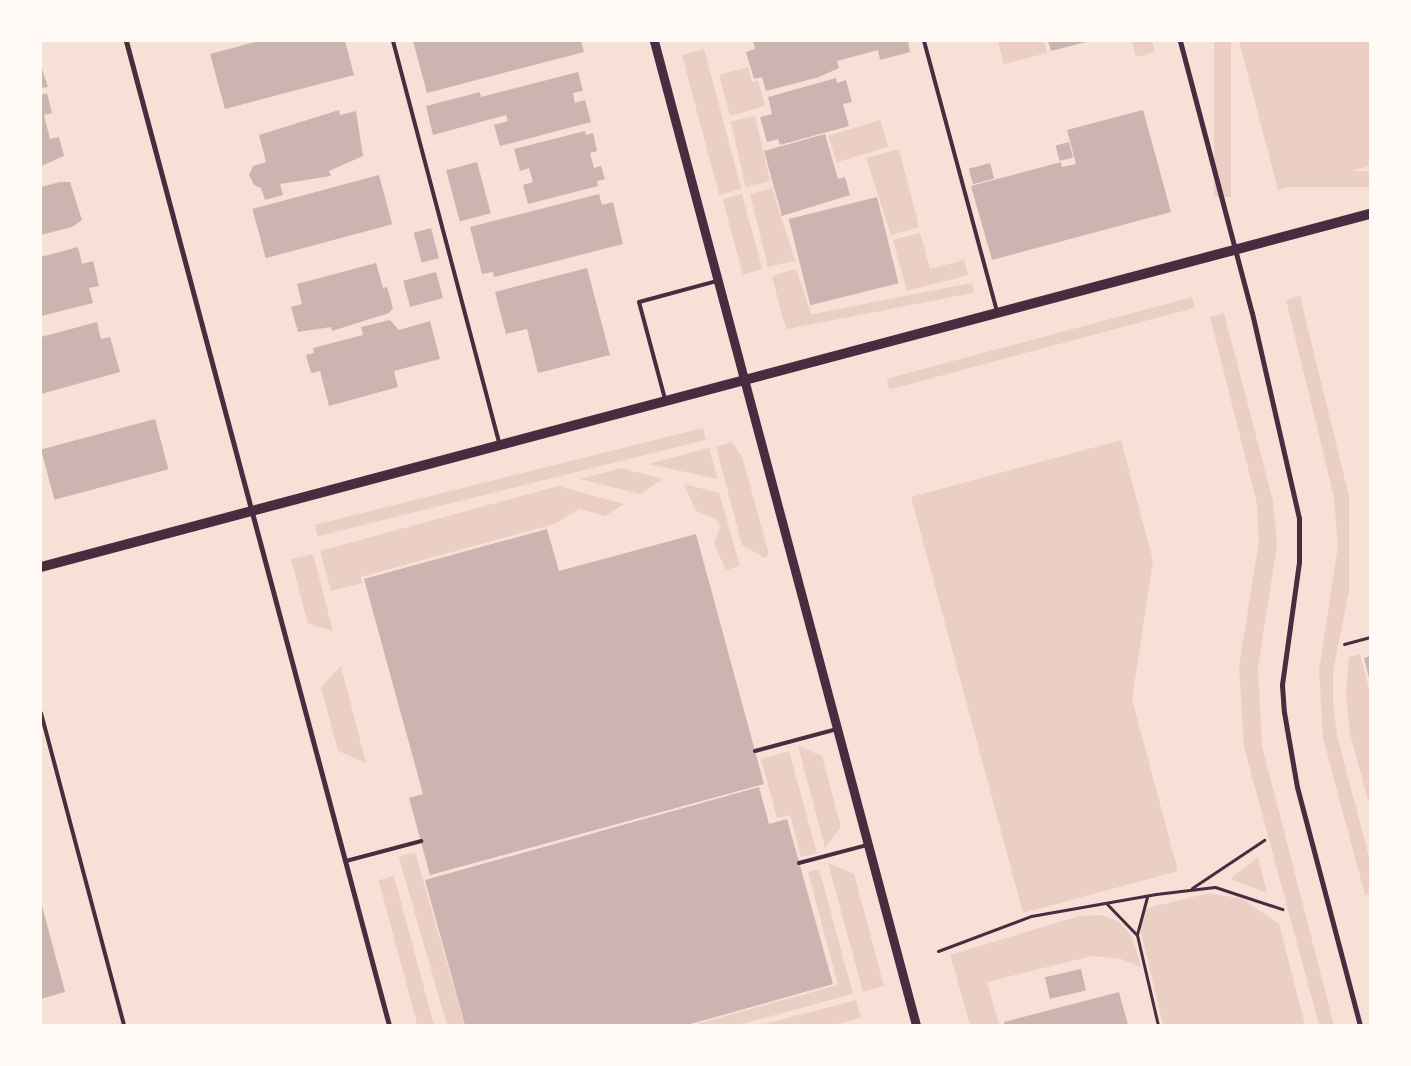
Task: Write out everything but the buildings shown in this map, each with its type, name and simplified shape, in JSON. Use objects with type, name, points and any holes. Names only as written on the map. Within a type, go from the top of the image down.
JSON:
[{"type":"main road","points":[[41,567],[1370,214]]},
{"type":"street","points":[[126,41],[389,1025]]},
{"type":"street","points":[[654,41],[916,1025]]},
{"type":"street","points":[[1180,41],[1235,250],[1299,518],[1299,562],[1282,685],[1284,712],[1296,787],[1360,1025]]},
{"type":"lane","points":[[393,41],[500,445]]},
{"type":"lane","points":[[924,41],[997,313]]},
{"type":"lane","points":[[666,401],[639,302],[717,281]]},
{"type":"lane","points":[[41,713],[124,1025]]},
{"type":"lane","points":[[755,750],[837,729]]},
{"type":"lane","points":[[346,861],[421,841]]},
{"type":"lane","points":[[799,863],[868,844]]},
{"type":"path","points":[[1344,644],[1370,638]]},
{"type":"path","points":[[1189,890],[1264,840]]},
{"type":"path","points":[[938,951],[1031,916],[1216,886],[1282,909]]},
{"type":"path","points":[[1147,897],[1137,935],[1158,1025]]},
{"type":"path","points":[[1107,904],[1137,935]]},
{"type":"shaded area","points":[[998,41],[1044,41],[1047,53],[1004,64]]},
{"type":"shaded area","points":[[1132,41],[1152,41],[1155,52],[1136,57]]},
{"type":"shaded area","points":[[1214,41],[1231,41],[1231,197],[1214,197]]},
{"type":"shaded area","points":[[1239,41],[1370,41],[1370,166],[1278,190]]},
{"type":"shaded area","points":[[704,49],[742,189],[719,195],[682,55]]},
{"type":"shaded area","points":[[748,67],[752,82],[758,80],[765,106],[730,116],[719,75]]},
{"type":"shaded area","points":[[755,116],[770,181],[746,187],[731,122]]},
{"type":"shaded area","points":[[880,120],[888,147],[837,163],[828,136]]},
{"type":"shaded area","points":[[899,149],[919,227],[891,235],[866,158]]},
{"type":"shaded area","points":[[1277,171],[1370,171],[1370,187],[1277,187]]},
{"type":"shaded area","points":[[772,188],[795,261],[768,267],[750,194]]},
{"type":"shaded area","points":[[742,194],[762,269],[743,275],[723,199]]},
{"type":"shaded area","points":[[920,233],[930,269],[964,260],[968,275],[907,291],[893,240]]},
{"type":"shaded area","points":[[796,269],[812,316],[784,323],[772,276]]},
{"type":"shaded area","points":[[972,283],[974,293],[786,329],[785,319]]},
{"type":"shaded area","points":[[1300,296],[1349,496],[1349,590],[1333,671],[1333,703],[1337,735],[1370,861],[1370,894],[1365,895],[1323,738],[1319,670],[1338,546],[1334,497],[1286,300]]},
{"type":"shaded area","points":[[1192,297],[1195,308],[890,389],[887,379]]},
{"type":"shaded area","points":[[1224,313],[1273,501],[1277,545],[1258,668],[1262,746],[1334,1025],[1319,1025],[1244,747],[1239,666],[1259,541],[1257,504],[1210,317]]},
{"type":"shaded area","points":[[703,428],[706,440],[318,536],[315,525]]},
{"type":"shaded area","points":[[1121,440],[1153,561],[1132,699],[1178,871],[1023,913],[911,497]]},
{"type":"shaded area","points":[[732,442],[742,457],[769,554],[765,558],[742,545],[716,447]]},
{"type":"shaded area","points":[[709,448],[718,479],[648,464]]},
{"type":"shaded area","points":[[621,468],[663,479],[640,494],[580,479]]},
{"type":"shaded area","points":[[684,484],[719,493],[740,566],[726,570],[714,544],[720,527],[716,519],[696,511]]},
{"type":"shaded area","points":[[558,486],[624,504],[605,516],[579,509],[555,524],[361,577],[362,583],[331,591],[320,551]]},
{"type":"shaded area","points":[[313,554],[333,631],[308,624],[291,559]]},
{"type":"shaded area","points":[[1360,654],[1370,693],[1370,807],[1350,734],[1346,694],[1349,657]]},
{"type":"shaded area","points":[[341,666],[366,763],[338,751],[321,687]]},
{"type":"shaded area","points":[[798,746],[822,756],[841,827],[825,848]]},
{"type":"shaded area","points":[[789,751],[817,853],[801,857],[790,815],[777,818],[761,759]]},
{"type":"shaded area","points":[[415,852],[465,1025],[447,1025],[399,857]]},
{"type":"shaded area","points":[[1258,857],[1267,893],[1230,879]]},
{"type":"shaded area","points":[[828,863],[854,874],[884,986],[863,992]]},
{"type":"shaded area","points":[[819,869],[853,994],[738,1025],[693,1025],[838,985],[808,872]]},
{"type":"shaded area","points":[[394,876],[434,1025],[417,1025],[379,880]]},
{"type":"shaded area","points":[[1209,893],[1243,899],[1279,924],[1305,1025],[1163,1025],[1140,927],[1147,908]]},
{"type":"shaded area","points":[[1101,915],[1118,921],[1132,936],[1141,967],[1121,959],[1092,956],[987,982],[999,1025],[970,1025],[950,955],[1079,916]]},
{"type":"shaded area","points":[[856,1000],[861,1018],[833,1025],[761,1025]]}]
